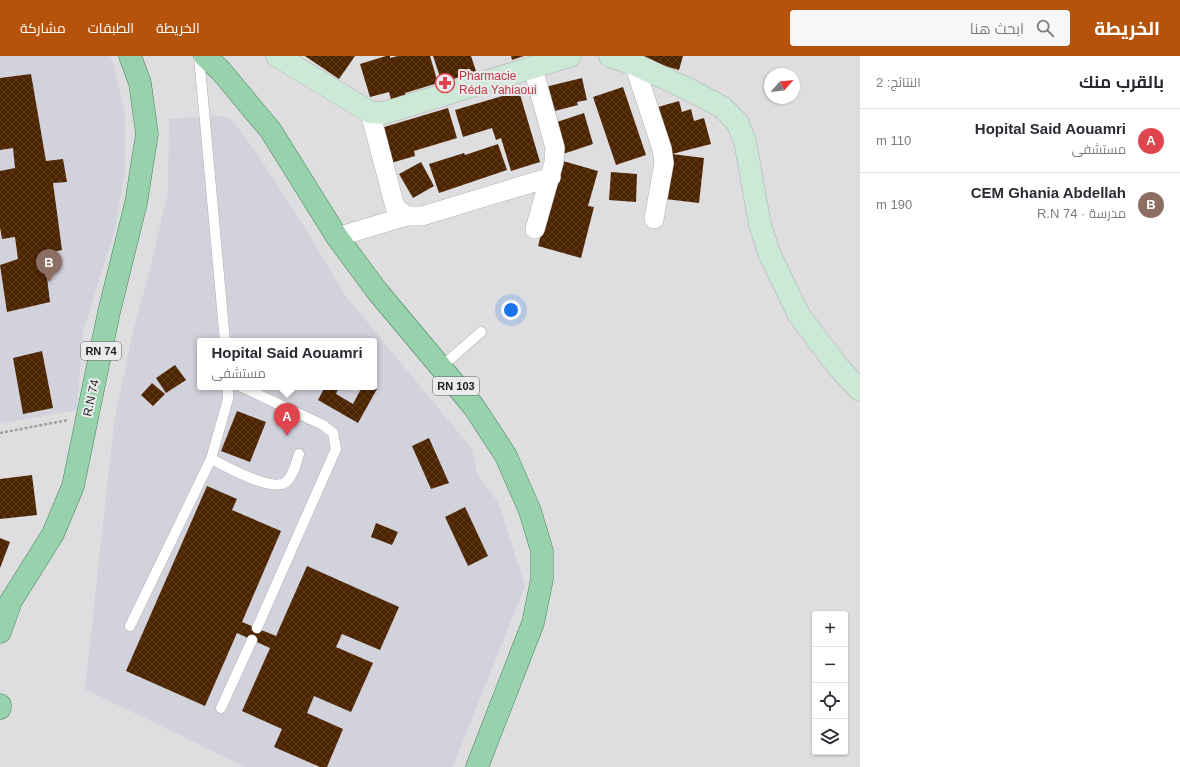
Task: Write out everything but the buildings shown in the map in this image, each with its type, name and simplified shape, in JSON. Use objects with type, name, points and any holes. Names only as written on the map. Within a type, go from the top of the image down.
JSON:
[{"type":"main road","name":"R.N 74","points":[[0,632],[12,601],[53,534],[74,486],[109,312],[136,204],[146,134],[140,83],[130,56]]},
{"type":"main road","name":"RN 103","points":[[205,56],[221,71],[272,131],[337,237],[377,291],[474,407],[506,456],[530,511],[542,551],[542,579],[533,623],[477,767]]},
{"type":"street","points":[[277,56],[370,112],[384,113],[570,56]]},
{"type":"street","points":[[610,56],[634,64],[690,90],[722,107],[737,122],[746,140],[760,225],[769,252],[799,315],[839,368],[860,390]]},
{"type":"street","points":[[634,64],[659,139],[664,163],[654,218]]},
{"type":"street","points":[[533,68],[555,148],[551,177],[535,229]]},
{"type":"street","points":[[370,112],[395,207],[407,216]]},
{"type":"street","points":[[337,237],[407,216],[422,216],[551,177]]},
{"type":"lane","points":[[199,56],[225,338]]},
{"type":"lane","points":[[441,367],[481,332]]},
{"type":"lane","points":[[130,626],[211,459],[228,399],[228,390]]},
{"type":"lane","points":[[248,390],[323,425],[334,433],[336,449],[257,628]]},
{"type":"lane","points":[[211,459],[258,481],[273,485],[286,483],[293,473],[299,454]]},
{"type":"lane","points":[[221,708],[252,640]]},
{"type":"path","points":[[0,433],[88,417]]},
{"type":"shaded area","points":[[0,56],[110,56],[113,62],[125,113],[125,171],[114,233],[83,331],[77,410],[0,424]]},
{"type":"shaded area","points":[[220,116],[231,119],[256,152],[305,228],[344,294],[472,449],[477,474],[498,502],[525,586],[453,767],[245,767],[85,689],[114,423],[132,336],[151,265],[168,192],[169,119]]},
{"type":"place","name":"Pharmacie Réda Yahiaoui","points":[[445,83]]},
{"type":"place","name":"CEM Ghania Abdellah","points":[[49,282]]},
{"type":"place","name":"Hopital Said Aouamri","points":[[287,436]]}]
